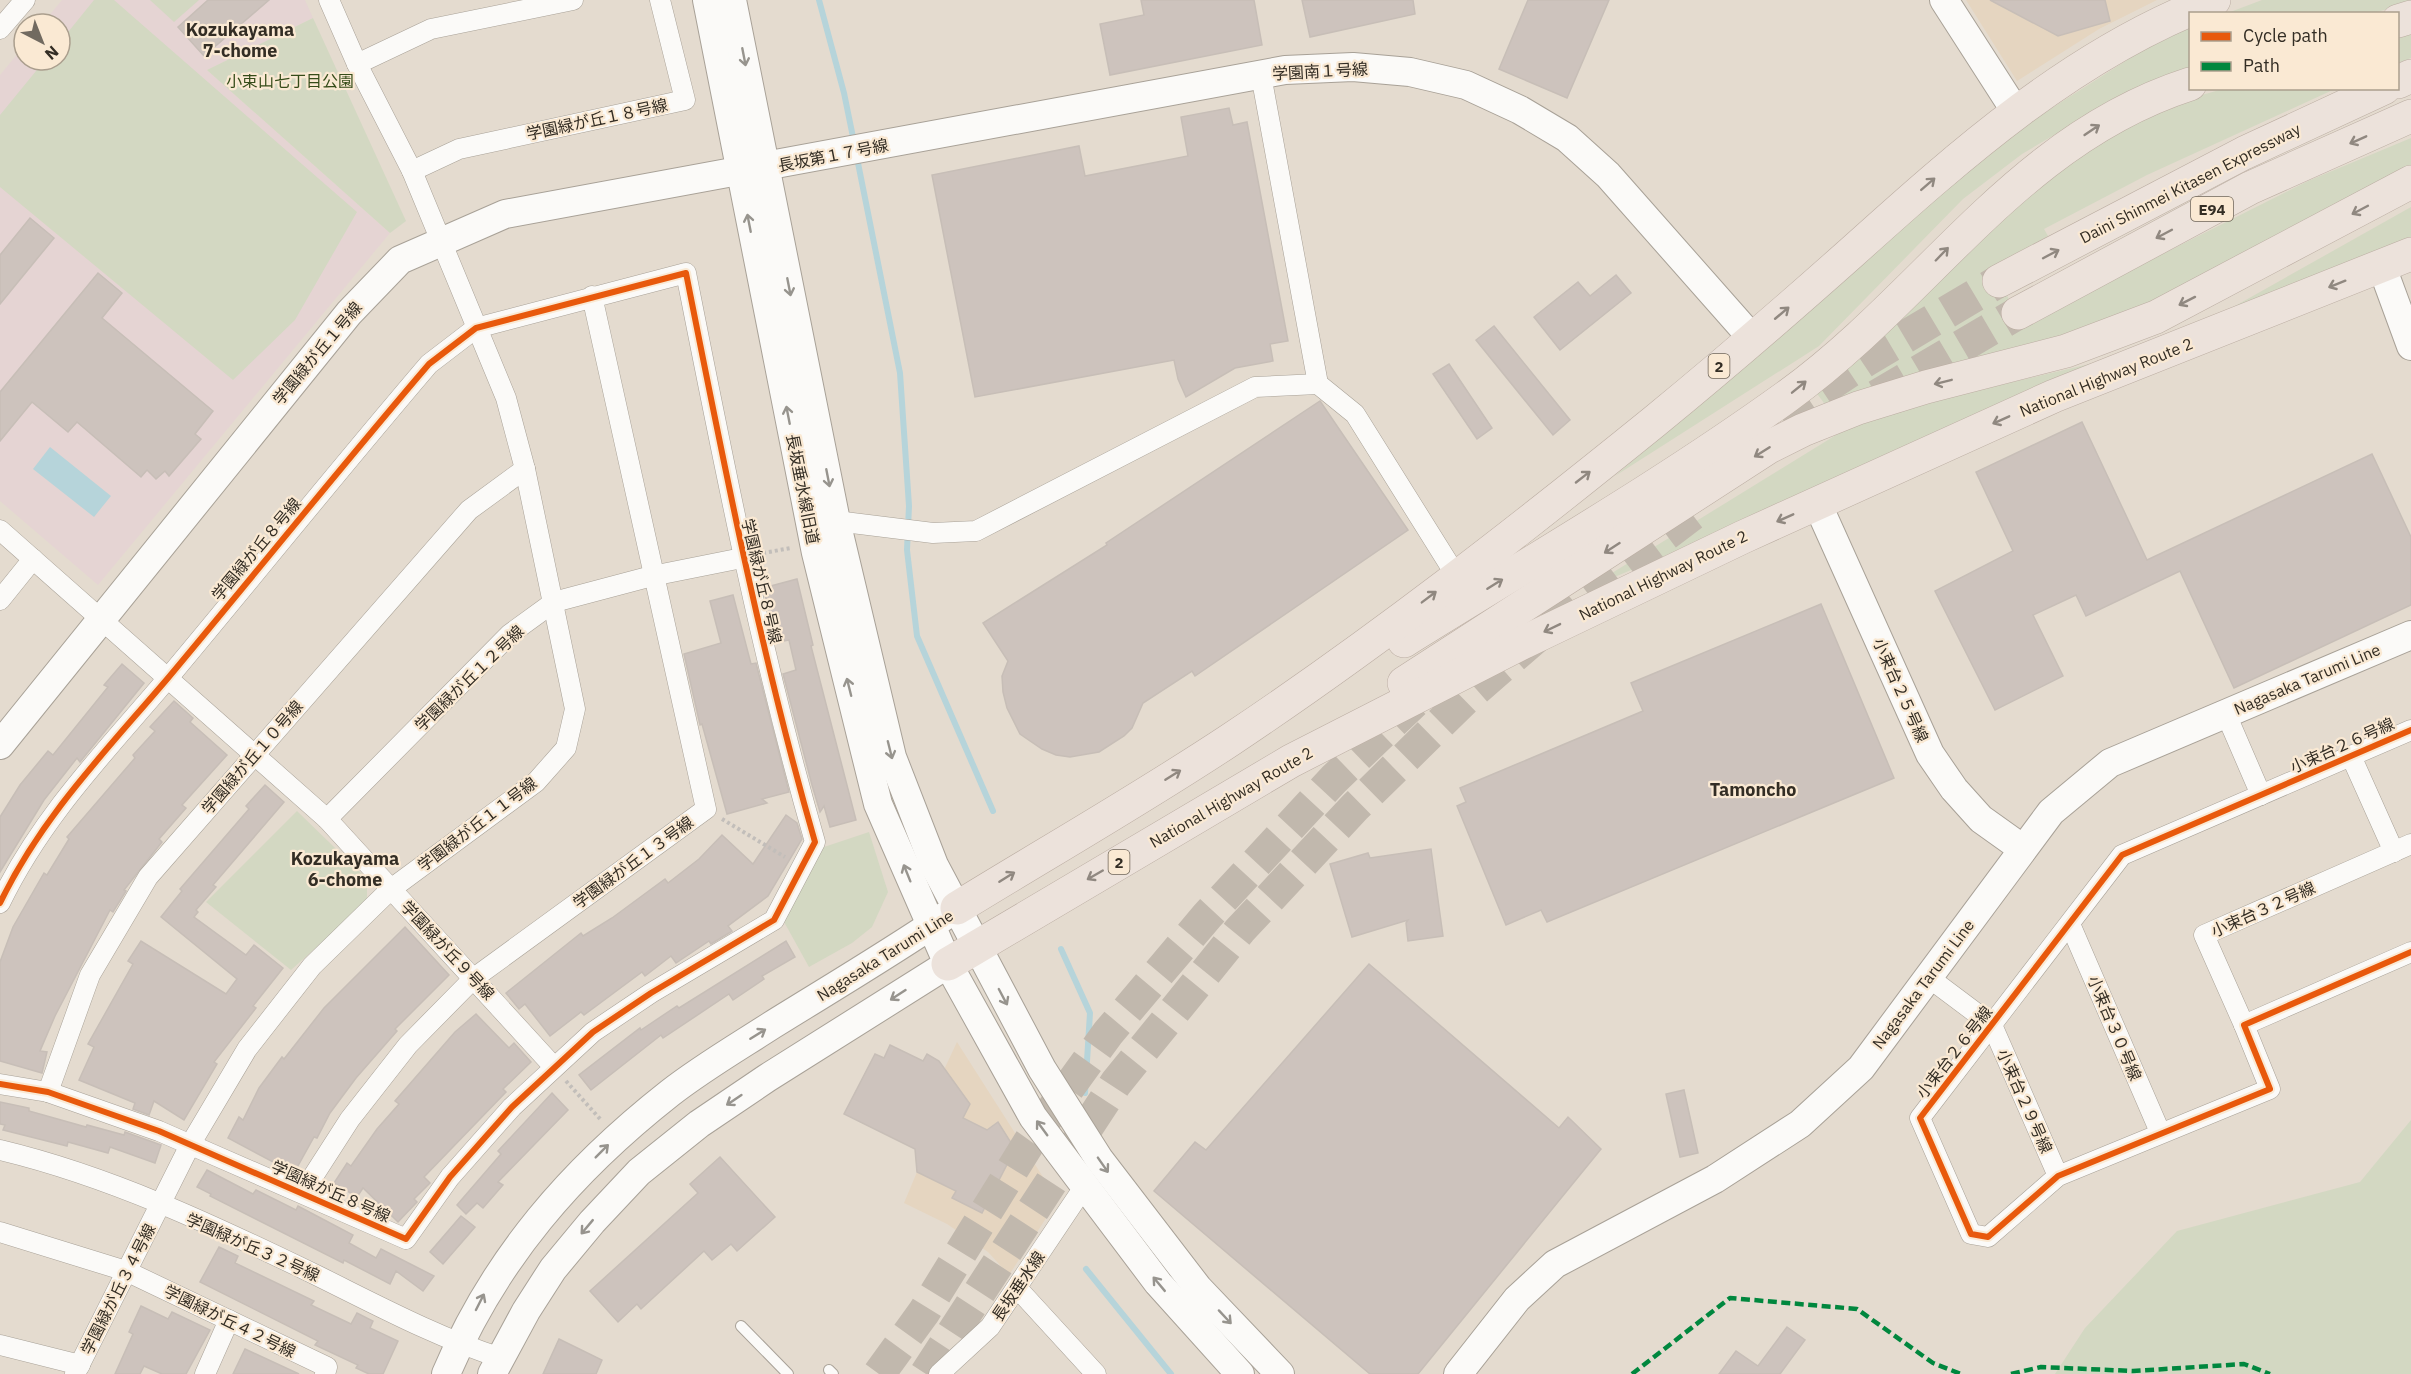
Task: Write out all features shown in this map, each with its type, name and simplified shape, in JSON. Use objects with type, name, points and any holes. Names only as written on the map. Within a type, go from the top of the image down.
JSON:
[{"type":"highway","name":"2","points":[[957,908],[1228,741],[1343,662],[1457,577],[1657,419],[1930,182],[2016,112],[2122,43],[2214,0]]},
{"type":"highway","points":[[1228,741],[1392,648],[1646,489],[1787,397],[1861,336],[1955,241],[2033,170],[2104,122],[2166,92],[2189,84]]},
{"type":"highway","name":"Daini Shinmei Kitasen Expressway","points":[[1999,281],[2244,153],[2380,90]]},
{"type":"highway","name":"Daini Shinmei Kitasen Expressway","points":[[2018,313],[2250,188],[2411,116]]},
{"type":"highway","points":[[1291,761],[1456,647],[1777,443],[1858,408],[1926,387],[2066,351],[2156,317],[2411,182]]},
{"type":"highway","name":"National Highway Route 2","points":[[948,964],[1291,761],[1524,642],[1817,503],[2054,396],[2396,260]]},
{"type":"street","points":[[3,20],[25,0]]},
{"type":"street","name":"学園緑が丘１１号線","points":[[160,1204],[190,1145],[254,1040],[312,966],[391,889],[536,782],[566,748],[575,710],[525,469],[506,398],[412,171],[357,64],[329,0]]},
{"type":"street","points":[[357,64],[431,29],[573,0]]},
{"type":"street","name":"学園緑が丘１８号線","points":[[412,171],[459,149],[685,100],[660,0]]},
{"type":"street","name":"長坂垂水線旧道","points":[[707,0],[752,170],[892,757],[934,865],[957,908]]},
{"type":"street","name":"長坂垂水線旧道","points":[[732,0],[752,170],[816,553],[878,804],[948,964]]},
{"type":"street","points":[[1944,0],[2016,112]]},
{"type":"street","name":"学園南１号線","points":[[900,142],[1285,70],[1353,67],[1410,72],[1466,86],[1520,110],[1567,138],[1608,175],[1752,338]]},
{"type":"street","points":[[1261,75],[1318,384],[1355,414],[1457,577]]},
{"type":"street","name":"長坂第１７号線","points":[[752,170],[900,142]]},
{"type":"street","name":"学園緑が丘１号線","points":[[0,745],[349,313],[400,260],[505,214],[752,170]]},
{"type":"street","points":[[2396,260],[2411,346]]},
{"type":"street","name":"学園緑が丘８号線","points":[[0,903],[15,871],[62,800],[168,677],[429,364],[476,328],[686,273],[742,558],[782,727],[815,842],[774,920],[651,993],[593,1032],[512,1107],[450,1177],[406,1239],[159,1131],[48,1092],[0,1084]]},
{"type":"street","name":"学園緑が丘１３号線","points":[[303,1192],[350,1119],[408,1045],[474,978],[706,809],[652,576],[592,296]]},
{"type":"street","points":[[836,521],[933,533],[976,531],[1255,387],[1318,384]]},
{"type":"street","name":"学園緑が丘１０号線","points":[[48,1092],[90,975],[148,877],[469,510],[525,469]]},
{"type":"street","name":"小束台２５号線","points":[[1817,503],[1930,754],[1954,789],[1981,819],[2023,849]]},
{"type":"street","name":"学園緑が丘９号線","points":[[0,530],[327,819],[554,1067]]},
{"type":"street","name":"学園緑が丘１２号線","points":[[327,819],[510,634],[554,602],[652,576],[742,558]]},
{"type":"street","points":[[0,600],[33,559]]},
{"type":"street","name":"Nagasaka Tarumi Line","points":[[1458,1374],[1517,1299],[1555,1264],[1715,1179],[1800,1124],[1861,1068],[2051,812],[2110,763],[2411,635]]},
{"type":"street","points":[[2226,714],[2261,795]]},
{"type":"street","name":"小束台２６号線","points":[[2244,1025],[2270,1089],[2160,1132],[2058,1176],[1988,1237],[1971,1234],[1920,1118],[2122,855],[2411,730]]},
{"type":"street","points":[[2351,756],[2402,848]]},
{"type":"street","name":"小束台３２号線","points":[[2244,1025],[2204,935],[2402,848]]},
{"type":"street","name":"Nagasaka Tarumi Line","points":[[446,1374],[486,1291],[516,1247],[559,1195],[616,1138],[671,1092],[742,1044],[957,908],[975,946],[1042,1069],[1099,1159],[1198,1287],[1280,1374]]},
{"type":"street","name":"小束台３０号線","points":[[2070,924],[2160,1132]]},
{"type":"street","points":[[2244,1025],[2411,952]]},
{"type":"street","points":[[497,1366],[526,1311],[553,1269],[592,1222],[639,1172],[699,1124],[767,1078],[948,964],[1033,1117],[1158,1283],[1240,1374]]},
{"type":"street","points":[[1928,977],[1992,1025]]},
{"type":"street","name":"小束台２９号線","points":[[1992,1025],[2058,1176]]},
{"type":"street","name":"学園緑が丘３２号線","points":[[0,1150],[91,1175],[160,1204],[302,1268],[459,1344],[497,1366]]},
{"type":"street","name":"長坂垂水線","points":[[939,1374],[990,1327],[1018,1289],[1084,1187]]},
{"type":"street","name":"学園緑が丘３４号線","points":[[78,1370],[160,1204]]},
{"type":"street","name":"学園緑が丘４２号線","points":[[0,1232],[126,1271],[327,1367],[325,1374]]},
{"type":"street","points":[[1018,1289],[1096,1374]]},
{"type":"street","points":[[205,1374],[229,1320]]},
{"type":"street","points":[[0,1345],[78,1370]]},
{"type":"lane","points":[[741,1326],[788,1374]]},
{"type":"path","points":[[742,558],[799,546]]},
{"type":"path","points":[[706,809],[800,867]]},
{"type":"path","points":[[554,1067],[616,1138]]},
{"type":"shaded area","points":[[62,0],[305,0],[313,18],[207,70],[390,233],[98,585],[0,501],[0,75],[12,60],[12,72],[72,72],[72,12],[52,12]]},
{"type":"shaded area","points":[[1966,0],[2157,0],[2099,29],[2017,81]]},
{"type":"shaded area","points":[[957,1042],[1050,1188],[1054,1206],[1009,1275],[988,1252],[947,1224],[904,1203],[917,1172],[915,1156],[942,1104],[934,1091]]},
{"type":"green space","points":[[94,0],[114,0],[357,212],[295,320],[233,380],[0,187],[0,115],[35,72],[72,72],[72,27]]},
{"type":"green space","points":[[150,0],[199,0],[174,22]]},
{"type":"green space","points":[[2262,0],[2411,0],[2411,3],[2377,12],[2230,12]]},
{"type":"green space","name":"小束山七丁目公園","points":[[313,18],[406,221],[390,233],[207,70]]},
{"type":"green space","points":[[2189,28],[2189,67],[2110,102],[2022,154],[1963,199],[1819,346],[1615,476],[2002,140],[2149,46]]},
{"type":"green space","points":[[2411,33],[2411,58],[2399,63],[2399,37]]},
{"type":"green space","points":[[2220,90],[2333,90],[2147,175],[2044,229],[2048,236],[1992,269],[2023,324],[2308,181],[2411,138],[2411,169],[2119,321],[1827,407],[1815,391],[2026,190],[2124,128],[2181,101]]},
{"type":"green space","points":[[2411,207],[2411,242],[1586,589],[1849,427],[1881,413],[2098,362],[2219,315]]},
{"type":"green space","points":[[297,811],[367,879],[367,902],[291,970],[206,902]]},
{"type":"green space","points":[[869,832],[888,892],[872,927],[852,943],[809,967],[783,920],[821,848]]},
{"type":"green space","points":[[2411,1120],[2411,1374],[2055,1374],[2085,1328],[2177,1231],[2360,1182]]},
{"type":"water","points":[[50,447],[111,496],[94,517],[33,469]]},
{"type":"building","points":[[208,0],[269,0],[204,56],[178,27]]},
{"type":"building","points":[[1141,0],[1254,0],[1262,45],[1110,75],[1100,24],[1144,15]]},
{"type":"building","points":[[1302,0],[1413,0],[1415,14],[1310,37]]},
{"type":"building","points":[[1528,0],[1609,0],[1567,98],[1499,69]]},
{"type":"building","points":[[1990,0],[2105,0],[2110,21],[2058,36]]},
{"type":"building","points":[[1229,108],[1233,125],[1247,122],[1288,341],[1270,344],[1273,361],[1235,368],[1186,397],[1178,379],[1174,360],[975,397],[932,175],[1079,146],[1085,176],[1188,156],[1181,117]]},
{"type":"building","points":[[30,218],[54,238],[0,304],[0,255]]},
{"type":"building","points":[[98,273],[122,293],[102,318],[213,411],[195,434],[201,439],[169,476],[165,471],[156,479],[147,470],[141,477],[77,422],[68,432],[32,402],[0,441],[0,392]]},
{"type":"building","points":[[1616,275],[1631,293],[1560,350],[1534,317],[1578,282],[1590,296]]},
{"type":"building","points":[[1494,326],[1570,420],[1553,435],[1476,340]]},
{"type":"building","points":[[1449,364],[1492,428],[1477,439],[1433,374]]},
{"type":"building","points":[[1320,401],[1408,530],[1195,676],[1192,671],[1143,703],[1132,728],[1099,752],[1070,757],[1056,755],[1042,749],[1020,734],[1007,708],[1003,692],[1002,676],[1008,661],[983,623],[1107,545],[1106,543]]},
{"type":"building","points":[[2082,422],[2147,560],[2372,454],[2411,537],[2411,605],[2234,688],[2180,571],[2086,616],[2076,595],[2033,615],[2063,676],[1995,710],[1935,591],[2013,551],[1976,472]]},
{"type":"building","points":[[797,579],[813,645],[811,646],[856,820],[830,827],[824,806],[820,812],[783,674],[796,670],[789,640],[778,642],[763,588]]},
{"type":"building","points":[[733,595],[751,664],[756,663],[789,792],[762,799],[767,803],[727,814],[702,724],[700,725],[684,654],[721,643],[710,601]]},
{"type":"building","points":[[1821,604],[1894,778],[1547,922],[1541,910],[1506,925],[1457,806],[1466,802],[1460,788],[1643,711],[1631,683]]},
{"type":"building","points":[[122,664],[144,683],[80,762],[77,758],[44,800],[0,872],[0,817],[20,785],[48,751],[53,755],[108,687],[104,685]]},
{"type":"building","points":[[174,701],[193,718],[190,722],[227,755],[182,805],[186,808],[159,839],[162,842],[124,890],[126,891],[113,912],[110,910],[55,1016],[40,1051],[47,1052],[42,1073],[0,1061],[0,962],[13,927],[44,873],[47,875],[69,839],[67,837],[135,758],[133,755],[155,731],[150,727]]},
{"type":"building","points":[[265,785],[284,802],[213,885],[216,887],[196,910],[198,912],[194,917],[246,955],[254,945],[283,968],[253,1006],[256,1008],[214,1062],[217,1064],[184,1120],[154,1101],[149,1115],[133,1109],[135,1103],[79,1080],[94,1047],[88,1044],[133,964],[128,961],[141,941],[226,994],[237,979],[161,917],[182,891],[180,889],[249,809],[246,806]]},
{"type":"building","points":[[786,815],[797,823],[802,839],[768,896],[728,926],[732,931],[729,933],[711,944],[709,941],[676,963],[671,956],[645,976],[642,972],[584,1015],[581,1012],[550,1036],[525,1004],[519,1009],[506,993],[581,933],[583,936],[612,918],[665,879],[668,883],[699,859],[722,835],[753,864]]},
{"type":"building","points":[[1431,849],[1443,936],[1408,941],[1406,923],[1408,920],[1352,937],[1330,864],[1368,853],[1370,858]]},
{"type":"building","points":[[405,927],[449,975],[395,1029],[397,1031],[356,1078],[330,1113],[317,1138],[314,1137],[294,1173],[228,1138],[239,1117],[243,1120],[259,1088],[282,1057],[284,1059],[324,1008]]},
{"type":"building","points":[[786,941],[795,957],[762,976],[764,979],[733,1000],[729,994],[663,1038],[661,1035],[591,1090],[579,1075],[640,1028],[641,1030],[677,1006],[679,1008]]},
{"type":"building","points":[[1369,964],[1559,1128],[1568,1117],[1601,1149],[1418,1374],[1370,1374],[1154,1191],[1195,1142],[1206,1150]]},
{"type":"building","points":[[476,1014],[509,1048],[514,1043],[531,1062],[503,1089],[506,1092],[424,1177],[430,1183],[414,1199],[417,1202],[398,1222],[363,1188],[357,1197],[334,1183],[347,1163],[351,1166],[377,1129],[399,1104],[395,1101],[455,1032]]},
{"type":"building","points":[[890,1045],[923,1061],[927,1054],[939,1061],[970,1104],[963,1118],[987,1130],[998,1122],[1015,1149],[982,1213],[952,1198],[956,1191],[917,1172],[915,1149],[844,1114],[875,1054],[884,1058]]},
{"type":"building","points":[[1684,1090],[1698,1153],[1680,1157],[1666,1094]]},
{"type":"building","points":[[552,1093],[568,1110],[498,1182],[503,1185],[483,1208],[477,1203],[466,1214],[457,1205],[501,1154],[498,1151]]},
{"type":"building","points":[[0,1102],[29,1108],[29,1111],[86,1127],[87,1125],[124,1135],[125,1132],[161,1145],[155,1163],[110,1147],[108,1153],[68,1142],[67,1146],[3,1130],[5,1125],[0,1124]]},
{"type":"building","points":[[720,1157],[775,1217],[737,1251],[731,1244],[712,1260],[704,1251],[641,1309],[637,1304],[618,1322],[590,1291],[698,1193],[690,1184]]},
{"type":"building","points":[[207,1170],[253,1194],[256,1190],[296,1210],[298,1206],[353,1235],[349,1243],[376,1258],[381,1249],[434,1276],[423,1291],[396,1271],[390,1284],[344,1260],[343,1263],[210,1196],[211,1194],[197,1187]]},
{"type":"building","points":[[461,1216],[475,1227],[443,1264],[430,1252]]},
{"type":"building","points":[[219,1247],[238,1256],[235,1263],[314,1301],[311,1305],[351,1324],[357,1313],[373,1321],[370,1328],[398,1341],[383,1374],[369,1374],[356,1368],[358,1365],[315,1345],[318,1341],[200,1282]]},
{"type":"building","points":[[141,1306],[168,1319],[172,1312],[210,1330],[186,1374],[162,1374],[144,1366],[140,1374],[115,1374],[133,1334],[129,1332]]},
{"type":"building","points":[[1787,1327],[1805,1340],[1780,1374],[1719,1374],[1736,1351],[1758,1366]]},
{"type":"building","points":[[559,1339],[602,1360],[596,1374],[543,1374]]},
{"type":"building","points":[[245,1349],[299,1374],[233,1374]]},
{"type":"waterway","points":[[819,0],[844,93],[854,142]]},
{"type":"waterway","points":[[857,158],[900,373],[909,506],[907,550],[917,636],[993,811]]},
{"type":"waterway","points":[[1061,949],[1090,1013],[1085,1093]]},
{"type":"waterway","points":[[1086,1269],[1171,1374]]},
{"type":"tunnel","points":[[1781,417],[1868,359],[1999,281]]},
{"type":"tunnel","points":[[1877,396],[2018,313]]},
{"type":"tunnel","points":[[926,1374],[1116,1083],[1240,930],[1355,807],[1466,698],[1575,603],[1702,507]]},
{"type":"tunnel","points":[[879,1374],[924,1312],[1030,1141],[1108,1033],[1207,916],[1334,779],[1414,702]]},
{"type":"marked path","points":[[1632,1374],[1730,1298],[1857,1309],[1933,1363],[1961,1374]]},
{"type":"marked path","points":[[2011,1374],[2041,1367],[2133,1371],[2244,1364],[2270,1374]]},
{"type":"cycle path","points":[[0,903],[35,841],[76,785],[429,364],[476,328],[686,273],[760,630],[815,842],[774,920],[651,993],[593,1032],[512,1107],[450,1177],[406,1239],[159,1131],[48,1092],[0,1084]]},
{"type":"cycle path","points":[[2411,730],[2122,855],[1920,1118],[1971,1234],[1988,1237],[2058,1176],[2270,1089],[2244,1025],[2411,952]]},
{"type":"district","name":"Kozukayama 7-chome","points":[[240,39]]},
{"type":"district","name":"Tamoncho","points":[[1753,789]]},
{"type":"district","name":"Kozukayama 6-chome","points":[[345,868]]}]
